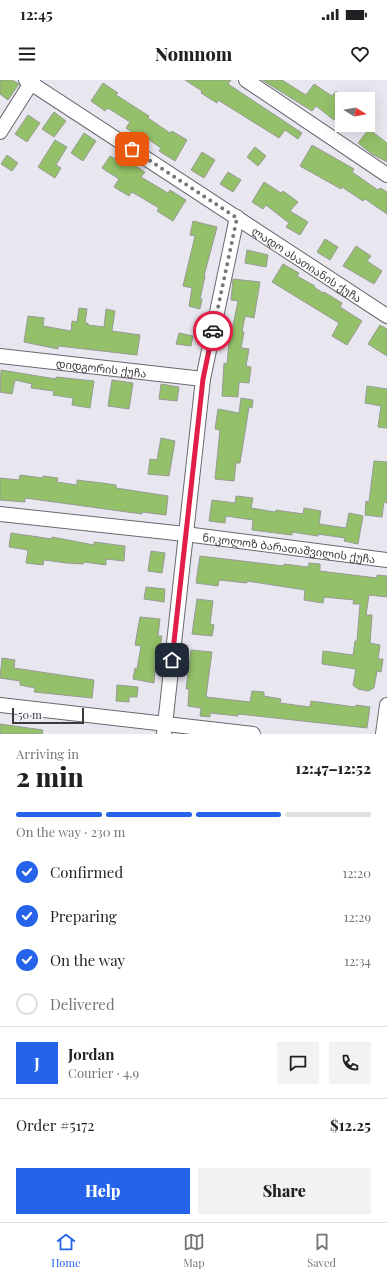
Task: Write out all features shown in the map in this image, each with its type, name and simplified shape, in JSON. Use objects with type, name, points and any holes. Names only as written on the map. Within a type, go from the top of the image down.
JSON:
[{"type":"street","points":[[246,80],[387,176]]},
{"type":"street","points":[[0,132],[30,81]]},
{"type":"street","name":"ლადო ასათიანის ქუჩა","points":[[30,81],[387,316]]},
{"type":"street","points":[[164,729],[203,379],[237,218]]},
{"type":"street","name":"დიდგორის ქუჩა","points":[[0,356],[203,379]]},
{"type":"street","name":"ნიკოლოზ ბარათაშვილის ქუჩა","points":[[0,514],[185,534],[387,560]]},
{"type":"street","points":[[0,705],[164,729],[253,734]]},
{"type":"street","points":[[383,734],[387,705]]},
{"type":"building","points":[[0,80],[12,80],[19,84],[8,100],[0,94]]},
{"type":"building","points":[[185,80],[231,80],[228,84],[302,133],[298,139],[285,130],[279,138],[218,100],[217,103],[201,93],[202,91]]},
{"type":"building","points":[[262,80],[282,80],[306,95],[314,84],[332,96],[335,92],[334,120],[316,106],[312,111]]},
{"type":"building","points":[[103,83],[118,93],[116,95],[149,116],[148,118],[170,133],[172,131],[187,140],[175,161],[159,151],[161,148],[138,132],[136,135],[126,128],[130,122],[108,108],[105,111],[91,101]]},
{"type":"building","points":[[54,112],[66,121],[54,137],[42,129]]},
{"type":"building","points":[[28,115],[40,123],[27,142],[15,134]]},
{"type":"building","points":[[367,132],[373,132],[387,143],[387,162],[372,154],[358,143]]},
{"type":"building","points":[[84,133],[96,141],[83,161],[71,153]]},
{"type":"building","points":[[55,140],[67,147],[56,165],[61,168],[55,178],[38,167]]},
{"type":"building","points":[[312,145],[354,169],[352,172],[378,190],[380,188],[387,192],[387,214],[365,199],[363,201],[342,187],[341,189],[300,166]]},
{"type":"building","points":[[255,147],[266,156],[258,166],[247,157]]},
{"type":"building","points":[[202,152],[215,160],[204,178],[191,170]]},
{"type":"building","points":[[7,155],[18,163],[12,171],[1,164]]},
{"type":"building","points":[[110,156],[127,166],[129,162],[145,172],[141,177],[168,193],[170,190],[186,200],[173,221],[157,211],[159,208],[132,192],[129,196],[114,187],[119,179],[102,168]]},
{"type":"building","points":[[228,172],[241,180],[233,192],[220,184]]},
{"type":"building","points":[[264,182],[281,193],[283,191],[298,202],[290,211],[308,222],[300,235],[286,227],[289,223],[266,205],[263,209],[252,202]]},
{"type":"building","points":[[193,221],[217,227],[204,276],[200,299],[202,299],[200,309],[189,306],[192,288],[183,286],[195,236],[190,235]]},
{"type":"building","points":[[325,239],[338,247],[330,260],[317,252]]},
{"type":"building","points":[[356,246],[371,256],[367,261],[382,271],[374,284],[343,266]]},
{"type":"building","points":[[247,250],[268,255],[266,267],[245,263]]},
{"type":"building","points":[[283,264],[299,273],[297,276],[315,286],[314,287],[323,293],[324,292],[342,303],[340,307],[362,321],[347,345],[332,336],[339,323],[272,282]]},
{"type":"building","points":[[233,279],[260,282],[254,318],[245,316],[241,348],[249,349],[246,366],[251,367],[249,383],[239,382],[238,397],[222,396],[224,363],[227,364],[230,330],[232,330],[238,301],[231,300]]},
{"type":"building","points":[[79,308],[87,309],[85,323],[88,323],[88,325],[104,327],[106,309],[115,311],[112,331],[140,335],[137,355],[58,346],[58,349],[24,342],[28,316],[44,318],[43,326],[71,331],[72,321],[77,322]]},
{"type":"building","points":[[380,325],[387,329],[387,356],[368,344]]},
{"type":"building","points":[[179,333],[193,336],[191,346],[176,344]]},
{"type":"building","points":[[1,370],[56,379],[56,377],[94,381],[90,408],[72,405],[73,398],[53,395],[54,391],[31,388],[32,384],[15,380],[12,394],[0,392]]},
{"type":"building","points":[[112,380],[133,383],[129,409],[108,406]]},
{"type":"building","points":[[161,384],[179,387],[177,401],[159,399]]},
{"type":"building","points":[[367,386],[387,389],[387,428],[378,427],[381,406],[365,403]]},
{"type":"building","points":[[241,398],[253,400],[252,408],[249,407],[240,463],[236,463],[234,481],[215,479],[220,430],[215,429],[218,409],[239,413]]},
{"type":"building","points":[[161,438],[175,441],[169,476],[148,474],[150,459],[157,460]]},
{"type":"building","points":[[374,461],[387,462],[387,503],[384,502],[382,517],[365,515],[366,501],[369,502]]},
{"type":"building","points":[[20,475],[58,478],[57,482],[77,485],[77,480],[102,483],[116,485],[116,488],[168,496],[166,515],[142,512],[142,514],[25,498],[25,502],[0,500],[0,478],[19,480]]},
{"type":"building","points":[[236,496],[253,498],[251,508],[275,512],[276,510],[303,514],[304,508],[321,511],[319,524],[346,528],[349,513],[363,516],[358,544],[344,541],[345,538],[318,534],[318,536],[292,532],[292,535],[252,530],[253,520],[226,516],[225,523],[209,521],[212,500],[235,503]]},
{"type":"building","points":[[11,533],[52,539],[52,537],[94,545],[94,542],[125,546],[124,561],[106,559],[106,565],[84,562],[83,564],[66,563],[44,560],[43,565],[26,563],[28,550],[9,547]]},
{"type":"building","points":[[151,551],[165,553],[162,573],[148,571]]},
{"type":"building","points":[[200,556],[284,566],[284,564],[308,567],[309,563],[320,564],[320,571],[377,578],[377,575],[387,576],[387,597],[369,595],[366,615],[372,615],[370,643],[380,645],[378,659],[383,659],[381,672],[377,671],[374,688],[368,691],[358,689],[353,685],[356,669],[322,664],[323,651],[353,655],[355,641],[357,641],[360,604],[353,604],[354,600],[324,597],[323,603],[304,600],[305,590],[247,581],[247,583],[219,580],[218,586],[196,583]]},
{"type":"building","points":[[146,587],[165,589],[164,602],[144,599]]},
{"type":"building","points":[[197,599],[213,601],[210,624],[214,625],[212,636],[192,634]]},
{"type":"building","points":[[140,617],[160,619],[158,636],[162,636],[160,648],[157,648],[154,683],[133,679],[135,668],[137,669],[141,646],[135,645]]},
{"type":"building","points":[[191,650],[212,652],[206,697],[250,702],[252,691],[264,692],[264,696],[281,699],[280,703],[310,707],[311,701],[355,707],[356,705],[370,707],[367,728],[238,714],[238,716],[210,713],[210,717],[200,716],[201,708],[188,706],[189,689],[186,689]]},
{"type":"building","points":[[2,658],[15,660],[14,668],[94,680],[92,698],[34,692],[35,688],[20,685],[20,681],[0,678]]},
{"type":"building","points":[[117,685],[138,687],[137,697],[129,697],[129,702],[116,701]]},
{"type":"building","points":[[0,724],[43,730],[42,734],[0,734]]},
{"type":"way so far","points":[[132,149],[237,218],[213,331]]},
{"type":"route","points":[[172,660],[203,379],[213,331]]}]
